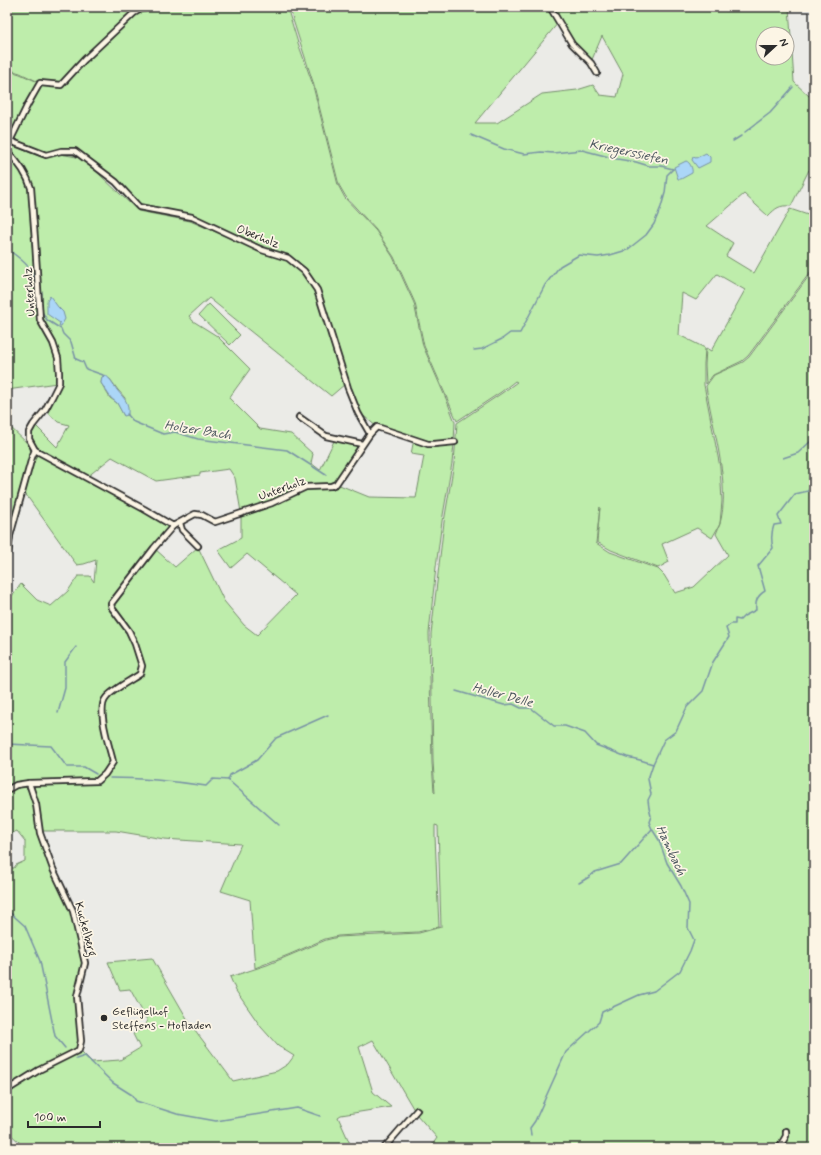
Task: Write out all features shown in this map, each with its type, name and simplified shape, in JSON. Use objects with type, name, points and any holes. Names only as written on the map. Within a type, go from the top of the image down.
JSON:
[{"type":"street","points":[[8,143],[40,83],[61,86],[84,60],[134,13],[141,9],[151,7]]},
{"type":"street","points":[[550,7],[572,44],[591,63],[597,73]]},
{"type":"street","name":"Oberholz","points":[[8,143],[46,155],[61,151],[75,151],[116,182],[139,207],[192,217],[262,250],[288,258],[304,271],[317,290],[348,388],[358,413],[370,434]]},
{"type":"street","name":"Unterholz","points":[[7,151],[23,170],[30,188],[36,240],[40,320],[53,343],[58,358],[60,373],[59,383],[52,397],[45,410],[29,432],[29,439],[35,450]]},
{"type":"street","points":[[299,417],[326,436],[362,444]]},
{"type":"street","points":[[370,434],[377,427],[434,444],[454,442]]},
{"type":"street","name":"Unterholz","points":[[29,783],[97,781],[105,774],[113,762],[104,726],[102,704],[105,698],[112,692],[140,674],[142,666],[129,631],[112,608],[111,604],[173,526],[195,514],[202,515],[215,522],[272,503],[306,487],[331,486],[336,484],[370,434]]},
{"type":"street","points":[[8,552],[12,528],[35,450],[173,526]]},
{"type":"street","points":[[180,522],[182,530],[198,546]]},
{"type":"street","points":[[7,790],[29,783]]},
{"type":"street","name":"Kuckelberg","points":[[7,1090],[39,1070],[79,1050],[81,1040],[76,996],[85,963],[74,911],[54,869],[40,833],[36,804],[29,783]]},
{"type":"street","points":[[384,1148],[417,1110]]},
{"type":"street","points":[[779,1148],[786,1136],[786,1131]]},
{"type":"green space","points":[[7,7],[146,7],[141,8],[60,85],[41,83],[20,73],[7,69]]},
{"type":"green space","points":[[153,7],[287,7],[312,82],[338,185],[345,198],[376,231],[393,257],[414,303],[423,346],[455,422],[454,442],[434,444],[377,427],[359,412],[349,387],[317,289],[307,269],[290,255],[236,237],[190,219],[139,208],[82,157],[61,153],[41,155],[13,140],[14,135],[41,84],[61,86],[134,13]]},
{"type":"green space","points":[[290,7],[549,7],[558,23],[475,123],[497,123],[542,94],[577,90],[593,85],[600,95],[617,97],[623,74],[602,36],[591,62],[572,43],[550,7],[734,7],[726,11],[736,7],[789,7],[790,26],[755,26],[755,66],[793,66],[794,82],[809,96],[814,91],[814,172],[809,170],[791,206],[783,206],[778,208],[768,216],[744,194],[707,226],[733,243],[726,256],[754,273],[790,209],[814,217],[814,267],[748,356],[742,361],[713,375],[706,384],[706,348],[711,351],[745,290],[717,274],[696,300],[682,293],[679,335],[705,348],[704,385],[720,467],[722,501],[720,521],[723,500],[723,481],[706,386],[714,375],[743,362],[749,357],[814,269],[814,1148],[430,1148],[437,1138],[417,1115],[373,1040],[359,1047],[373,1092],[391,1107],[341,1115],[338,1117],[351,1146],[344,1148],[116,1148],[111,1145],[106,1148],[22,1148],[19,1142],[7,1131],[7,1093],[40,1072],[81,1051],[92,1062],[120,1060],[140,1048],[133,1034],[144,1027],[147,1020],[130,989],[120,990],[108,962],[152,958],[189,1022],[233,1081],[277,1071],[288,1064],[294,1056],[278,1046],[261,1027],[236,991],[230,977],[267,965],[326,940],[338,937],[419,933],[441,927],[438,826],[435,825],[439,927],[418,932],[338,936],[325,939],[255,968],[250,900],[221,891],[241,844],[164,839],[116,831],[40,831],[34,787],[39,784],[63,783],[63,781],[28,781],[7,788],[7,602],[21,584],[37,600],[51,606],[68,591],[78,576],[90,576],[94,582],[96,560],[77,565],[24,492],[34,454],[39,454],[172,526],[153,548],[110,603],[113,611],[127,628],[132,637],[138,653],[140,664],[139,674],[113,690],[105,696],[102,701],[101,717],[112,756],[103,720],[103,704],[108,696],[113,692],[140,675],[142,667],[136,644],[130,631],[111,604],[154,548],[175,567],[198,547],[224,601],[244,625],[257,635],[296,595],[247,554],[231,568],[218,550],[241,538],[241,514],[272,504],[307,487],[331,487],[337,484],[369,497],[416,498],[424,456],[411,454],[414,439],[434,446],[454,444],[442,521],[429,633],[432,763],[435,793],[431,634],[444,522],[454,463],[457,423],[517,382],[515,381],[457,421],[424,346],[415,303],[394,257],[376,230],[346,197],[339,185],[313,82]],"holes":[[[600,507],[597,542],[611,550],[658,568],[669,562],[662,544],[697,528],[712,538],[718,527],[716,534],[728,555],[694,587],[675,593],[664,575],[658,569],[610,552],[596,543]]]},
{"type":"green space","points":[[7,70],[40,83],[7,142]]},
{"type":"green space","points":[[11,145],[41,157],[60,154],[82,158],[138,211],[190,221],[235,240],[289,258],[305,270],[316,290],[345,384],[331,396],[209,298],[189,316],[193,321],[217,336],[250,369],[229,398],[260,429],[291,434],[313,454],[311,463],[320,470],[335,439],[361,445],[335,483],[331,486],[306,486],[272,502],[241,512],[235,478],[229,469],[200,473],[200,475],[156,481],[112,457],[87,477],[36,449],[31,440],[30,434],[35,425],[57,447],[69,425],[58,422],[46,411],[57,390],[58,357],[40,320],[32,190],[12,155]],"holes":[[[102,377],[110,379],[125,398],[124,416],[117,403],[110,398],[101,383]]]},
{"type":"green space","points":[[7,153],[22,171],[29,187],[39,320],[53,344],[57,358],[57,383],[7,390]]},
{"type":"green space","points":[[209,304],[240,335],[230,345],[199,315]]},
{"type":"green space","points":[[7,424],[29,445],[31,453],[7,542]]},
{"type":"green space","points":[[20,786],[25,787],[29,791],[34,800],[39,833],[73,911],[84,965],[75,996],[80,1041],[78,1050],[7,1090],[7,855],[12,868],[25,861],[25,841],[17,831],[8,835],[7,833],[7,791]]},
{"type":"water","points":[[706,153],[710,157],[710,162],[698,168],[692,160],[693,157],[696,158]]},
{"type":"water","points":[[686,161],[691,166],[692,173],[678,179],[674,167]]},
{"type":"water","points":[[50,296],[63,312],[65,319],[61,326],[59,326],[60,323],[47,314],[47,301]]},
{"type":"water","points":[[105,375],[126,401],[128,415],[124,416],[117,403],[111,398],[101,383],[102,377]]},
{"type":"waterway","name":"Kriegerssiefen","points":[[745,132],[770,113],[793,87]]},
{"type":"waterway","name":"Kriegerssiefen","points":[[471,135],[504,149],[524,154],[582,150],[649,166],[661,166],[673,169]]},
{"type":"waterway","name":"Kriegerssiefen","points":[[733,141],[741,136]]},
{"type":"waterway","points":[[474,350],[482,349],[502,339],[510,333],[520,333],[545,285],[560,266],[579,255],[598,257],[627,250],[646,235],[654,224],[661,207],[665,193],[667,175],[673,169]]},
{"type":"waterway","name":"Holzer Bach","points":[[7,229],[10,251],[30,269],[36,286]]},
{"type":"waterway","name":"Holzer Bach","points":[[41,304],[42,293]]},
{"type":"waterway","name":"Holzer Bach","points":[[41,310],[47,320],[61,329],[63,334],[71,342],[76,359],[83,362],[86,369],[103,375],[104,377]]},
{"type":"waterway","name":"Hambach","points":[[814,402],[812,404],[814,413]]},
{"type":"waterway","name":"Holzer Bach","points":[[127,414],[134,422],[163,434],[175,432],[198,439],[287,450],[326,475]]},
{"type":"waterway","points":[[783,458],[798,453],[811,441],[814,430]]},
{"type":"waterway","name":"Hambach","points":[[531,1135],[530,1128],[535,1121],[566,1052],[599,1022],[602,1012],[639,995],[654,991],[680,971],[690,951],[694,940],[688,928],[689,904],[681,886],[667,863],[659,840],[649,822],[651,816],[648,800],[651,794],[648,779],[664,740],[676,731],[687,707],[703,691],[713,662],[729,637],[726,628],[731,624],[735,624],[735,619],[740,620],[744,616],[756,610],[757,599],[765,591],[758,566],[773,548],[773,528],[774,525],[781,524],[778,516],[795,494],[808,491],[814,480]]},
{"type":"waterway","points":[[58,713],[65,688],[65,662],[76,647]]},
{"type":"waterway","name":"Holler Delle","points":[[456,691],[504,705],[513,704],[521,708],[531,708],[554,726],[565,726],[585,733],[596,745],[627,757],[653,764]]},
{"type":"waterway","points":[[228,780],[230,775],[257,760],[276,738],[328,715]]},
{"type":"waterway","points":[[7,744],[51,746],[67,767],[84,767],[96,774]]},
{"type":"waterway","points":[[110,778],[158,780],[206,786],[213,779],[228,780],[279,825]]},
{"type":"waterway","points":[[579,883],[595,872],[621,864],[652,829]]},
{"type":"waterway","points":[[7,910],[25,926],[40,961],[55,1036],[65,1048]]},
{"type":"waterway","points":[[76,1059],[85,1056],[113,1083],[132,1095],[136,1101],[177,1114],[216,1121],[297,1108],[320,1116]]},
{"type":"place","name":"Geflügelhof Steffens - Hofladen","points":[[104,1018]]}]
